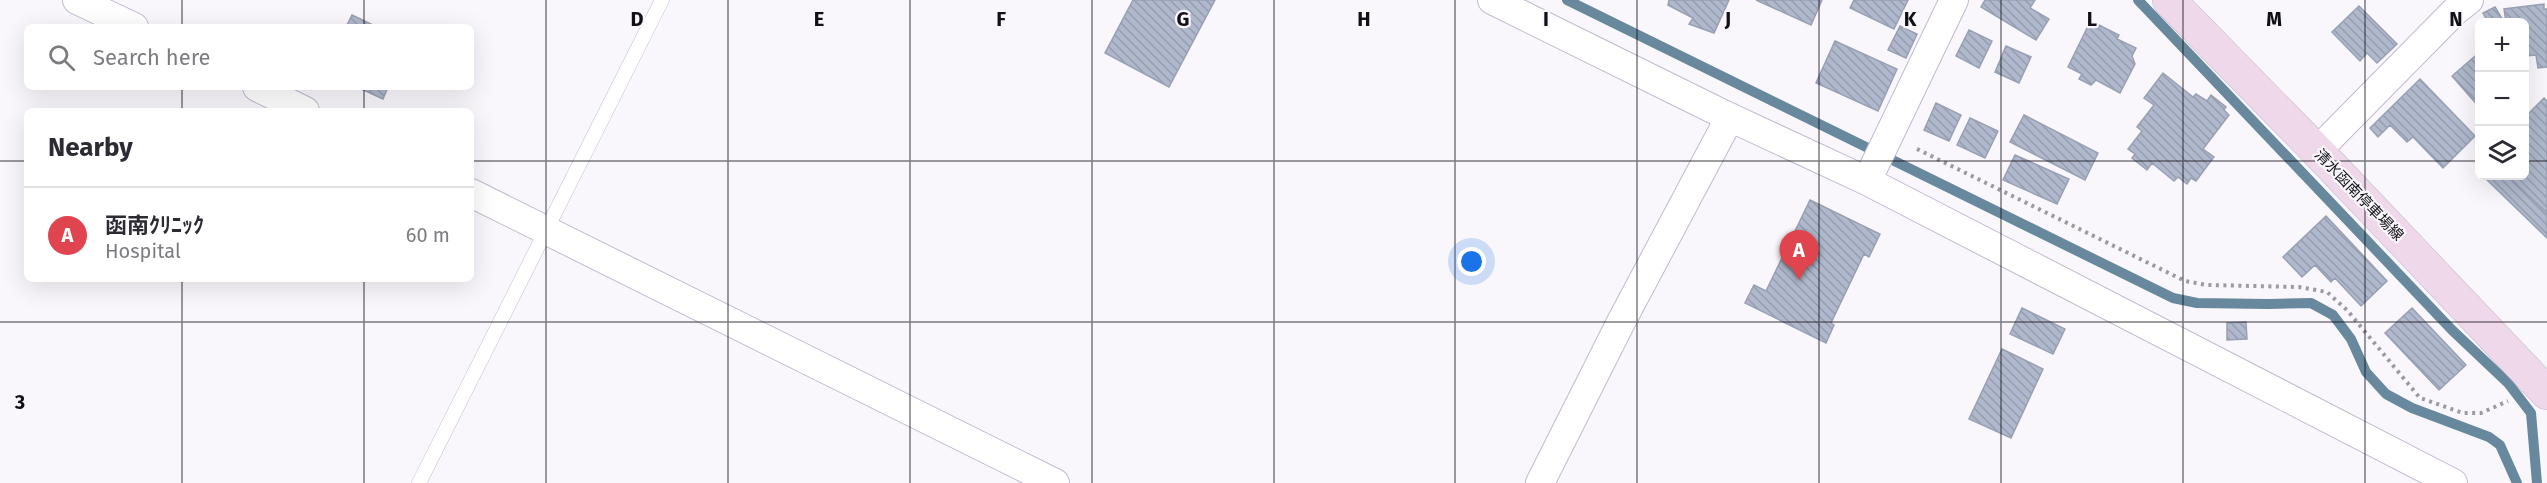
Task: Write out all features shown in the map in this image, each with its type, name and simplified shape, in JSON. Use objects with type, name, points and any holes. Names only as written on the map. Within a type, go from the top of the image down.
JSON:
[{"type":"main road","name":"清水函南停車場線","points":[[2181,4],[2547,393]]},
{"type":"street","points":[[77,0],[128,24]]},
{"type":"street","points":[[1492,0],[1730,117],[1867,181],[2452,483]]},
{"type":"street","points":[[1867,181],[1954,0]]},
{"type":"street","points":[[2317,151],[2455,11],[2469,0]]},
{"type":"street","points":[[263,90],[299,108]]},
{"type":"street","points":[[1540,483],[1621,322],[1730,117]]},
{"type":"street","points":[[474,194],[1055,483]]},
{"type":"lane","points":[[418,483],[662,0]]},
{"type":"path","points":[[1889,135],[2185,281],[2207,285],[2299,286],[2327,292],[2347,309],[2420,398],[2463,413],[2481,413],[2507,402]]},
{"type":"building","points":[[1133,0],[1215,0],[1169,87],[1105,53]]},
{"type":"building","points":[[1669,0],[1729,0],[1714,33],[1689,24],[1693,18],[1668,5]]},
{"type":"building","points":[[1756,0],[1822,0],[1811,25]]},
{"type":"building","points":[[1854,0],[1908,0],[1894,29],[1850,8]]},
{"type":"building","points":[[1985,0],[2035,0],[2030,8],[2049,19],[2036,40],[1981,7]]},
{"type":"building","points":[[2544,4],[2544,9],[2547,9],[2547,67],[2538,68],[2536,55],[2529,56],[2529,18],[2505,18],[2504,9]]},
{"type":"building","points":[[2359,6],[2397,44],[2377,63],[2367,53],[2360,61],[2332,32]]},
{"type":"building","points":[[2495,7],[2502,18],[2486,18],[2483,13]]},
{"type":"building","points":[[352,15],[371,24],[348,24]]},
{"type":"building","points":[[2089,24],[2097,29],[2099,25],[2119,35],[2117,39],[2136,48],[2132,56],[2135,64],[2120,93],[2096,80],[2091,85],[2079,79],[2082,74],[2068,67]]},
{"type":"building","points":[[1900,26],[1917,34],[1906,58],[1888,50]]},
{"type":"building","points":[[1969,30],[1992,41],[1979,68],[1956,56]]},
{"type":"building","points":[[1835,41],[1897,69],[1878,111],[1816,83]]},
{"type":"building","points":[[2006,46],[2031,57],[2019,83],[1995,72]]},
{"type":"building","points":[[2475,56],[2475,102],[2452,76]]},
{"type":"building","points":[[2163,73],[2193,97],[2196,94],[2207,101],[2211,95],[2226,107],[2224,110],[2229,115],[2203,149],[2214,157],[2196,181],[2191,178],[2187,184],[2178,177],[2174,181],[2152,163],[2147,170],[2132,158],[2135,154],[2128,149],[2142,131],[2137,127],[2154,105],[2144,98]]},
{"type":"building","points":[[2420,79],[2475,136],[2443,168],[2413,137],[2407,142],[2390,125],[2378,137],[2370,128]]},
{"type":"building","points":[[364,90],[387,90],[383,99]]},
{"type":"building","points":[[2544,98],[2547,101],[2547,213],[2512,180],[2529,180],[2529,113]]},
{"type":"building","points":[[1936,103],[1961,115],[1949,141],[1924,130]]},
{"type":"building","points":[[2024,115],[2098,153],[2085,180],[2010,142]]},
{"type":"building","points":[[1970,118],[1998,131],[1985,158],[1957,145]]},
{"type":"building","points":[[2015,155],[2069,179],[2057,204],[2003,180]]},
{"type":"building","points":[[2487,180],[2512,180],[2547,213],[2547,238]]},
{"type":"building","points":[[1810,200],[1880,234],[1869,257],[1864,254],[1831,323],[1834,325],[1826,343],[1745,303],[1754,285],[1766,291]]},
{"type":"building","points":[[2326,216],[2387,281],[2361,306],[2335,278],[2331,282],[2315,265],[2302,277],[2283,257]]},
{"type":"building","points":[[2022,308],[2065,329],[2053,354],[2010,334]]},
{"type":"building","points":[[2412,308],[2466,365],[2439,390],[2385,333]]},
{"type":"building","points":[[2246,322],[2247,339],[2227,340],[2227,323]]},
{"type":"building","points":[[2002,349],[2043,369],[2011,438],[1969,419]]},
{"type":"waterway","points":[[1567,0],[2173,298],[2197,303],[2311,303],[2333,315],[2351,339],[2366,372],[2386,394],[2412,408],[2489,437],[2500,445],[2517,483]]},
{"type":"waterway","points":[[2138,0],[2452,330],[2508,383],[2531,413],[2537,483]]},
{"type":"place","name":"函南ｸﾘﾆｯｸ","points":[[1799,280]]}]
